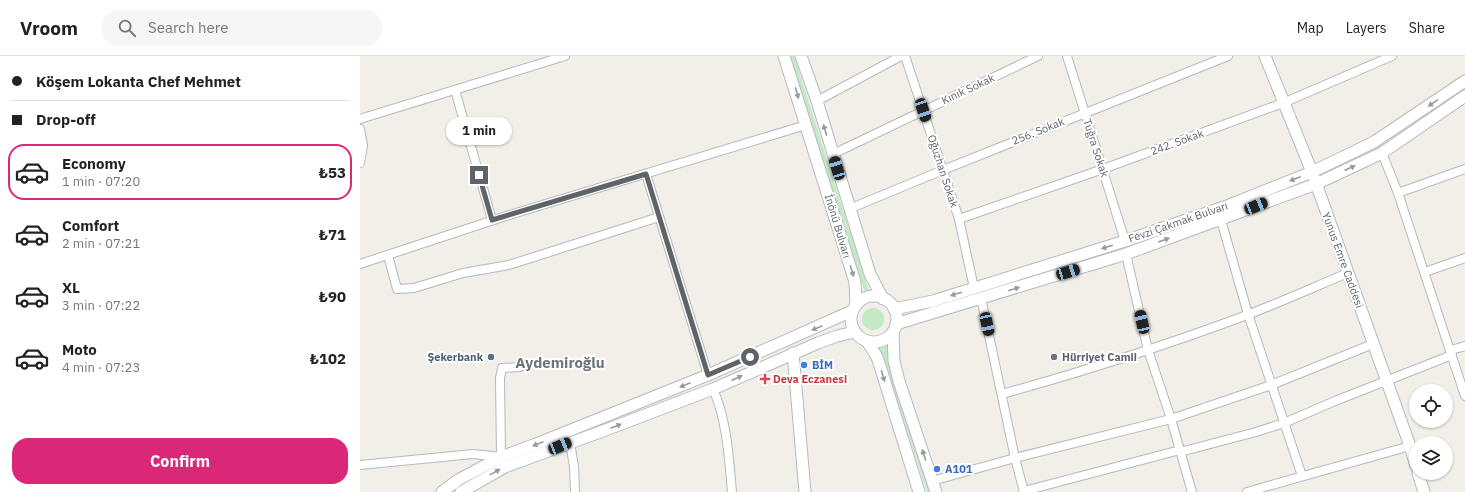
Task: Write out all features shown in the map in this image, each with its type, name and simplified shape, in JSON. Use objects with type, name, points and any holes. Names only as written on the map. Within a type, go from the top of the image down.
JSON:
[{"type":"main road","name":"İnönü Bulvarı","points":[[784,56],[855,282],[856,291],[854,308]]},
{"type":"main road","name":"İnönü Bulvarı","points":[[800,56],[817,101],[870,274],[883,299]]},
{"type":"main road","name":"Yunus Emre Caddesi","points":[[1265,56],[1312,172],[1409,443]]},
{"type":"main road","name":"Fevzi Çakmak Bulvarı","points":[[894,309],[921,304],[1125,241],[1224,207],[1312,172],[1374,142],[1465,81]]},
{"type":"main road","name":"Fevzi Çakmak Bulvarı","points":[[894,328],[981,298],[1126,254],[1316,184],[1382,153],[1465,96]]},
{"type":"main road","points":[[442,492],[458,480],[500,457],[708,375],[854,308],[862,300],[868,297],[876,297],[890,303],[894,309],[896,316],[893,353],[896,368],[936,492]]},
{"type":"main road","points":[[854,308],[851,318],[852,326],[860,338],[874,342],[882,341],[889,337],[894,328]]},
{"type":"main road","points":[[464,491],[505,467],[713,388],[827,339],[855,332]]},
{"type":"main road","points":[[867,341],[880,366],[919,492]]},
{"type":"main road","points":[[793,353],[805,492]]},
{"type":"main road","points":[[1420,480],[1424,492]]},
{"type":"street","points":[[360,119],[565,56]]},
{"type":"street","points":[[817,101],[900,56]]},
{"type":"street","name":"Oğuzhan Sokak","points":[[905,56],[959,219],[974,288]]},
{"type":"street","name":"Kınık Sokak","points":[[833,154],[1038,56]]},
{"type":"street","name":"Tuğra Sokak","points":[[1067,56],[1125,241]]},
{"type":"street","name":"256. Sokak","points":[[849,209],[1228,56]]},
{"type":"street","name":"242. Sokak","points":[[959,219],[1103,169],[1283,102],[1392,56]]},
{"type":"street","points":[[455,90],[492,220]]},
{"type":"street","points":[[360,264],[492,220],[806,125]]},
{"type":"street","points":[[360,129],[363,145],[360,163]]},
{"type":"street","points":[[1382,153],[1398,193],[1425,272],[1465,396]]},
{"type":"street","points":[[1398,193],[1465,168]]},
{"type":"street","points":[[646,174],[708,375]]},
{"type":"street","points":[[388,255],[397,289],[414,288],[463,273],[509,265],[659,217]]},
{"type":"street","points":[[1221,220],[1248,314],[1302,476]]},
{"type":"street","points":[[1126,254],[1148,350],[1171,419],[1192,492]]},
{"type":"street","points":[[1425,272],[1465,258]]},
{"type":"street","points":[[1002,394],[1076,373],[1148,350],[1248,314],[1348,273]]},
{"type":"street","points":[[981,298],[1015,458],[1024,492],[1256,432],[1284,423],[1452,353],[1465,346]]},
{"type":"street","points":[[932,481],[1015,458],[1171,419],[1271,385],[1373,344]]},
{"type":"street","points":[[360,465],[473,454],[500,457],[500,378],[502,368],[520,367],[525,363]]},
{"type":"street","points":[[713,388],[717,398],[726,436],[732,492]]},
{"type":"street","points":[[570,442],[574,467],[575,492]]},
{"type":"street","points":[[1247,492],[1409,446]]},
{"type":"green space","points":[[790,56],[794,56],[869,291],[865,293]]},
{"type":"green space","points":[[873,308],[881,311],[884,319],[881,327],[873,330],[865,327],[862,319],[865,311]]},
{"type":"green space","points":[[888,345],[888,357],[894,382],[931,492],[927,492],[884,359],[877,349]]},
{"type":"place","name":"Şekerbank","points":[[491,357]]},
{"type":"place","name":"Hürriyet Camii","points":[[1054,357]]},
{"type":"place","name":"BİM","points":[[804,365]]},
{"type":"place","name":"Deva Eczanesi","points":[[765,379]]},
{"type":"place","name":"A101","points":[[937,469]]},
{"type":"district","name":"Aydemiroğlu","points":[[560,362]]},
{"type":"route","points":[[479,175],[492,220],[646,174],[708,375],[750,357]]}]
